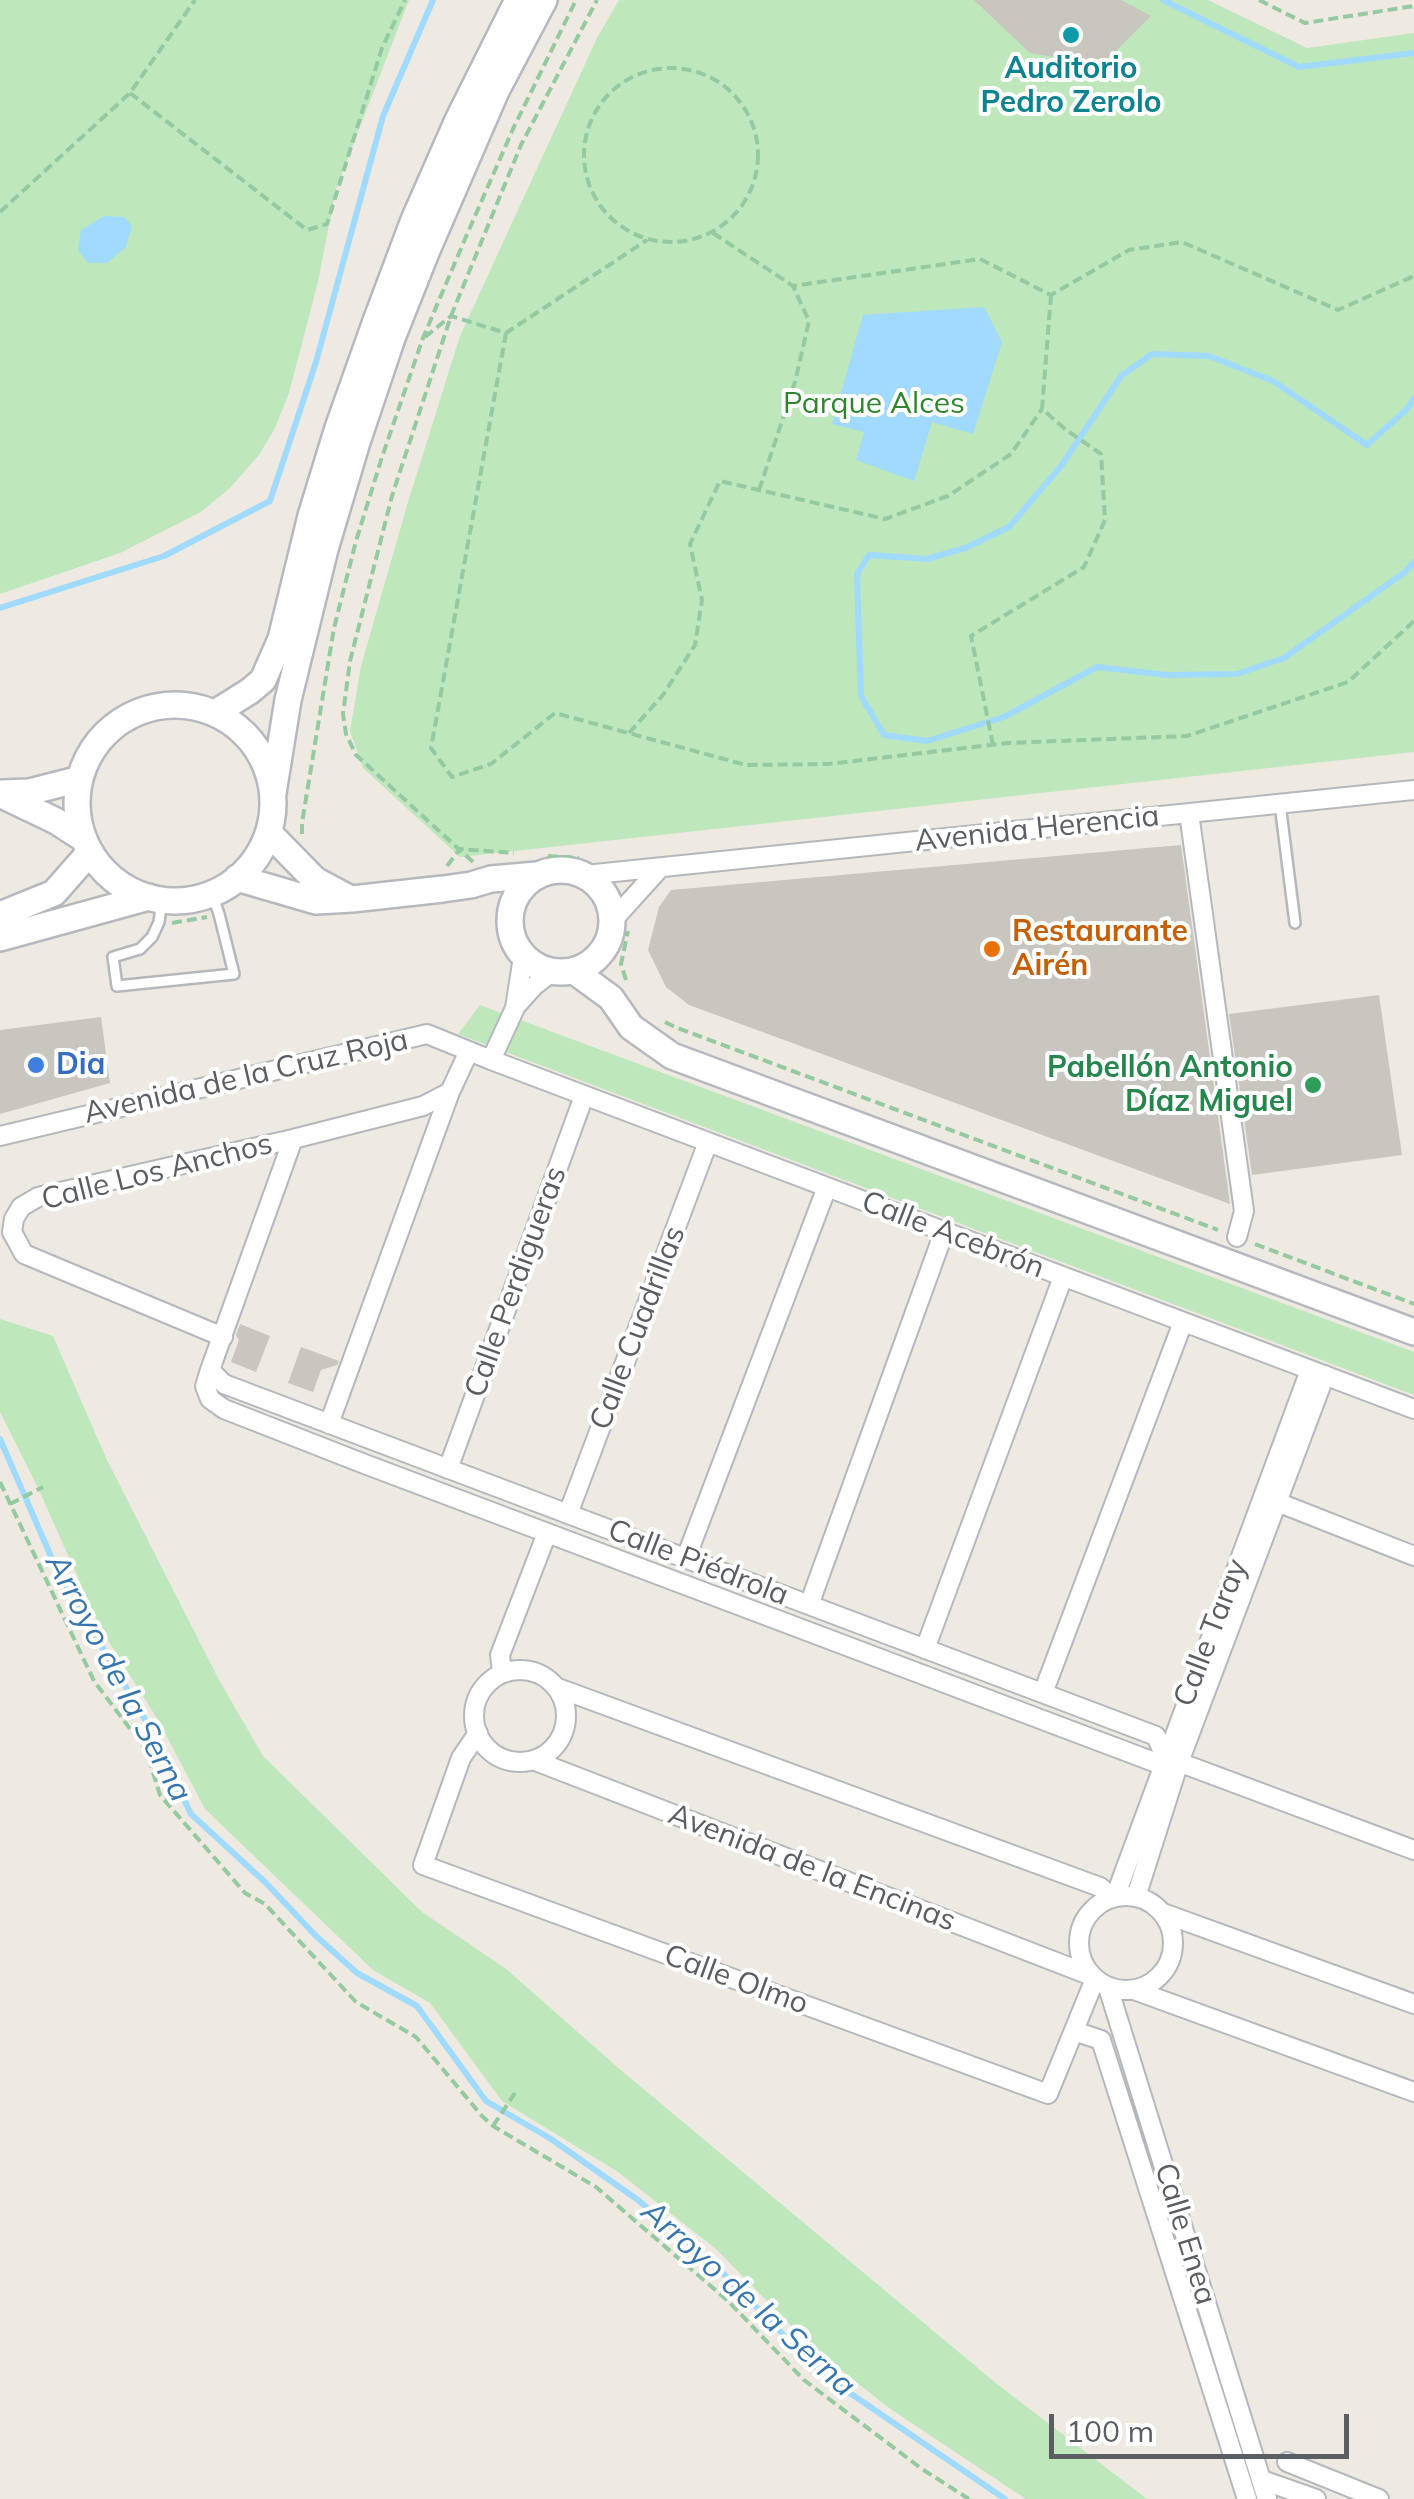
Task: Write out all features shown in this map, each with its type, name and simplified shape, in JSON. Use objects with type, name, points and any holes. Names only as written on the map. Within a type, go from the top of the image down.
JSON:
[{"type":"main road","points":[[215,713],[263,680],[281,639],[311,516],[376,321],[458,120],[518,0]]},
{"type":"main road","points":[[0,938],[155,898],[212,894],[237,878],[261,850],[273,813],[288,700],[325,548],[357,442],[426,250],[496,91],[544,0]]},
{"type":"main road","points":[[0,915],[54,892],[69,878],[87,846],[77,810],[80,779],[91,752],[108,730],[132,714],[159,706],[188,705],[215,713],[241,730],[261,754],[273,793]]},
{"type":"main road","points":[[0,794],[30,792],[80,779]]},
{"type":"main road","points":[[0,794],[56,821],[87,846],[115,880],[155,898]]},
{"type":"main road","points":[[269,834],[314,880],[352,899]]},
{"type":"main road","points":[[237,878],[316,900],[352,899],[481,882],[539,865],[561,870],[589,866],[620,926],[592,963],[563,972]]},
{"type":"main road","points":[[539,865],[511,908],[514,942],[536,967],[563,972],[620,993]]},
{"type":"main road","points":[[481,882],[511,908]]},
{"type":"main road","points":[[606,948],[631,1028],[672,1056],[1414,1332]]},
{"type":"street","name":"Avenida Herencia","points":[[589,866],[660,868],[1414,790]]},
{"type":"street","points":[[1189,813],[1244,1211],[1236,1238]]},
{"type":"street","points":[[620,926],[660,868]]},
{"type":"street","points":[[491,1060],[515,1008],[524,957]]},
{"type":"street","points":[[515,1008],[534,986],[563,972]]},
{"type":"street","name":"Avenida de la Cruz Roja","points":[[0,1136],[427,1034],[491,1060]]},
{"type":"street","points":[[329,1424],[450,1092],[469,1052]]},
{"type":"street","name":"Calle Acebrón","points":[[491,1060],[1414,1410]]},
{"type":"street","name":"Calle Los Anchos","points":[[223,1337],[24,1254],[12,1232],[21,1207],[38,1197],[424,1106],[450,1092]]},
{"type":"street","name":"Calle Perdigueras","points":[[448,1468],[584,1096]]},
{"type":"street","points":[[293,1139],[210,1370],[206,1386],[210,1399],[224,1409],[547,1533],[1414,1850]]},
{"type":"street","name":"Calle Cuadrillas","points":[[568,1514],[708,1142]]},
{"type":"street","points":[[686,1558],[827,1188]]},
{"type":"street","points":[[808,1605],[944,1232]]},
{"type":"street","points":[[926,1649],[1063,1276]]},
{"type":"street","points":[[1043,1693],[1183,1322]]},
{"type":"street","name":"Calle Piédrola","points":[[210,1370],[224,1384],[1156,1736],[1168,1762]]},
{"type":"street","name":"Calle Taray","points":[[1113,1897],[1277,1502],[1318,1373]]},
{"type":"street","name":"Calle Taray","points":[[1136,1897],[1168,1762],[1318,1373]]},
{"type":"street","points":[[1277,1502],[1414,1556]]},
{"type":"street","points":[[502,1673],[500,1655],[547,1533]]},
{"type":"street","points":[[558,1688],[565,1704],[566,1722],[560,1738],[548,1752],[533,1760],[516,1762],[487,1747],[474,1720],[480,1692],[502,1673],[532,1672],[558,1688],[1100,1887],[1113,1897]]},
{"type":"street","name":"Calle Olmo","points":[[478,1734],[461,1758],[424,1865],[1048,2094],[1074,2031]]},
{"type":"street","name":"Avenida de la Encinas","points":[[533,1760],[1098,1980]]},
{"type":"street","points":[[1414,2004],[1163,1913],[1136,1897],[1113,1897],[1096,1906],[1084,1922],[1078,1942],[1082,1962],[1098,1980],[1414,2092]]},
{"type":"street","points":[[1134,1990],[1156,1980],[1170,1960],[1173,1936],[1163,1913]]},
{"type":"street","points":[[1098,1980],[1074,2031],[1101,2040],[1247,2499]]},
{"type":"street","name":"Calle Enea","points":[[1098,1980],[1264,2490],[1316,2499]]},
{"type":"street","points":[[1287,2462],[1380,2499]]},
{"type":"lane","points":[[1280,804],[1295,923]]},
{"type":"lane","points":[[155,898],[158,922],[152,937],[140,949],[114,957],[117,986],[234,974],[212,894]]},
{"type":"path","points":[[0,212],[130,93],[195,0]]},
{"type":"path","points":[[130,93],[307,230],[327,224],[382,48],[405,0]]},
{"type":"path","points":[[302,844],[334,628],[356,540],[423,338],[512,129],[576,0]]},
{"type":"path","points":[[481,882],[460,849],[356,754],[342,714],[350,661],[392,496],[451,316],[521,145],[597,0]]},
{"type":"path","points":[[1259,0],[1304,22],[1414,6]]},
{"type":"path","points":[[661,68],[691,69],[719,81],[742,102],[756,129],[759,159],[753,188],[736,214],[712,232],[670,243],[647,240],[620,227],[598,206],[586,178],[583,148],[590,119],[608,94],[632,76],[661,68]]},
{"type":"path","points":[[712,232],[794,286],[809,321],[795,382],[759,490]]},
{"type":"path","points":[[647,240],[506,333],[431,748],[452,777],[490,764],[555,712],[746,765],[828,764],[993,745],[1187,736],[1348,682],[1414,621]]},
{"type":"path","points":[[1050,295],[1129,250],[1182,242],[1338,310],[1414,276]]},
{"type":"path","points":[[794,286],[980,259],[1050,295]]},
{"type":"path","points":[[629,733],[664,695],[695,645],[702,600],[690,544],[720,481],[885,520],[948,496],[1011,454],[1042,408],[1050,295]]},
{"type":"path","points":[[423,338],[451,316]]},
{"type":"path","points":[[451,316],[506,333]]},
{"type":"path","points":[[993,745],[971,636],[1084,566],[1105,520],[1101,454],[1042,408]]},
{"type":"path","points":[[460,849],[520,854]]},
{"type":"path","points":[[442,872],[460,849]]},
{"type":"path","points":[[539,865],[589,866]]},
{"type":"path","points":[[620,926],[620,993]]},
{"type":"path","points":[[661,1019],[675,1028],[1414,1304]]},
{"type":"path","points":[[0,1482],[94,1681],[146,1750],[160,1795],[244,1893],[265,1904],[356,2002],[416,2037],[493,2126],[596,2187],[728,2301],[804,2380],[922,2469],[969,2499]]},
{"type":"path","points":[[10,1504],[43,1487]]},
{"type":"path","points":[[493,2126],[516,2093]]},
{"type":"green space","points":[[0,0],[409,0],[336,189],[318,282],[289,393],[259,455],[230,488],[201,512],[120,553],[0,594]]},
{"type":"green space","name":"Parque Alces","points":[[619,0],[1208,0],[1307,48],[1414,33],[1414,752],[460,857],[363,768],[350,731],[361,666],[460,336],[597,38]]},
{"type":"green space","points":[[480,1005],[1414,1352],[1414,1395],[458,1034]]},
{"type":"green space","points":[[0,1319],[53,1336],[106,1458],[218,1678],[263,1756],[422,1912],[505,1968],[623,2072],[997,2384],[1147,2499],[1026,2499],[889,2408],[812,2347],[716,2249],[618,2172],[502,2101],[430,2003],[373,1970],[205,1809],[158,1720],[101,1629],[0,1412]]},
{"type":"water","points":[[104,216],[124,217],[132,226],[126,247],[107,263],[88,263],[78,250],[81,230]]},
{"type":"water","points":[[984,307],[1002,342],[973,434],[932,422],[914,481],[856,460],[864,432],[832,424],[863,315]]},
{"type":"building","name":"Auditorio Pedro Zerolo","points":[[974,0],[1121,0],[1151,16],[1106,61],[1090,63],[1030,53]]},
{"type":"building","points":[[1181,845],[1230,1204],[689,1005],[666,987],[648,950],[659,907],[671,890]]},
{"type":"building","name":"Pabellón Antonio Díaz Miguel","points":[[1379,995],[1402,1155],[1252,1175],[1229,1014]]},
{"type":"building","points":[[101,1017],[110,1083],[0,1114],[0,1030]]},
{"type":"building","points":[[240,1324],[270,1336],[256,1372],[231,1362]]},
{"type":"building","points":[[301,1347],[339,1361],[321,1370],[313,1392],[288,1383]]},
{"type":"waterway","points":[[0,608],[164,556],[270,501],[316,362],[383,116],[433,0]]},
{"type":"waterway","points":[[1163,0],[1299,67],[1414,53]]},
{"type":"waterway","points":[[1414,398],[1367,445],[1273,381],[1209,356],[1152,354],[1121,376],[1061,466],[1009,527],[965,548],[927,559],[869,555],[857,574],[861,696],[884,735],[927,741],[1004,717],[1097,667],[1167,675],[1237,674],[1284,658],[1414,562]]},
{"type":"waterway","name":"Arroyo de la Serna","points":[[0,1439],[59,1575],[146,1721],[191,1814],[357,1973],[417,2006],[486,2101],[551,2139],[638,2200],[711,2261],[822,2374],[1005,2499]]},
{"type":"place","name":"Auditorio Pedro Zerolo","points":[[1071,35]]},
{"type":"place","name":"Restaurante Airén","points":[[992,949]]},
{"type":"place","name":"Dia","points":[[36,1065]]},
{"type":"place","name":"Pabellón Antonio Díaz Miguel","points":[[1313,1085]]}]
